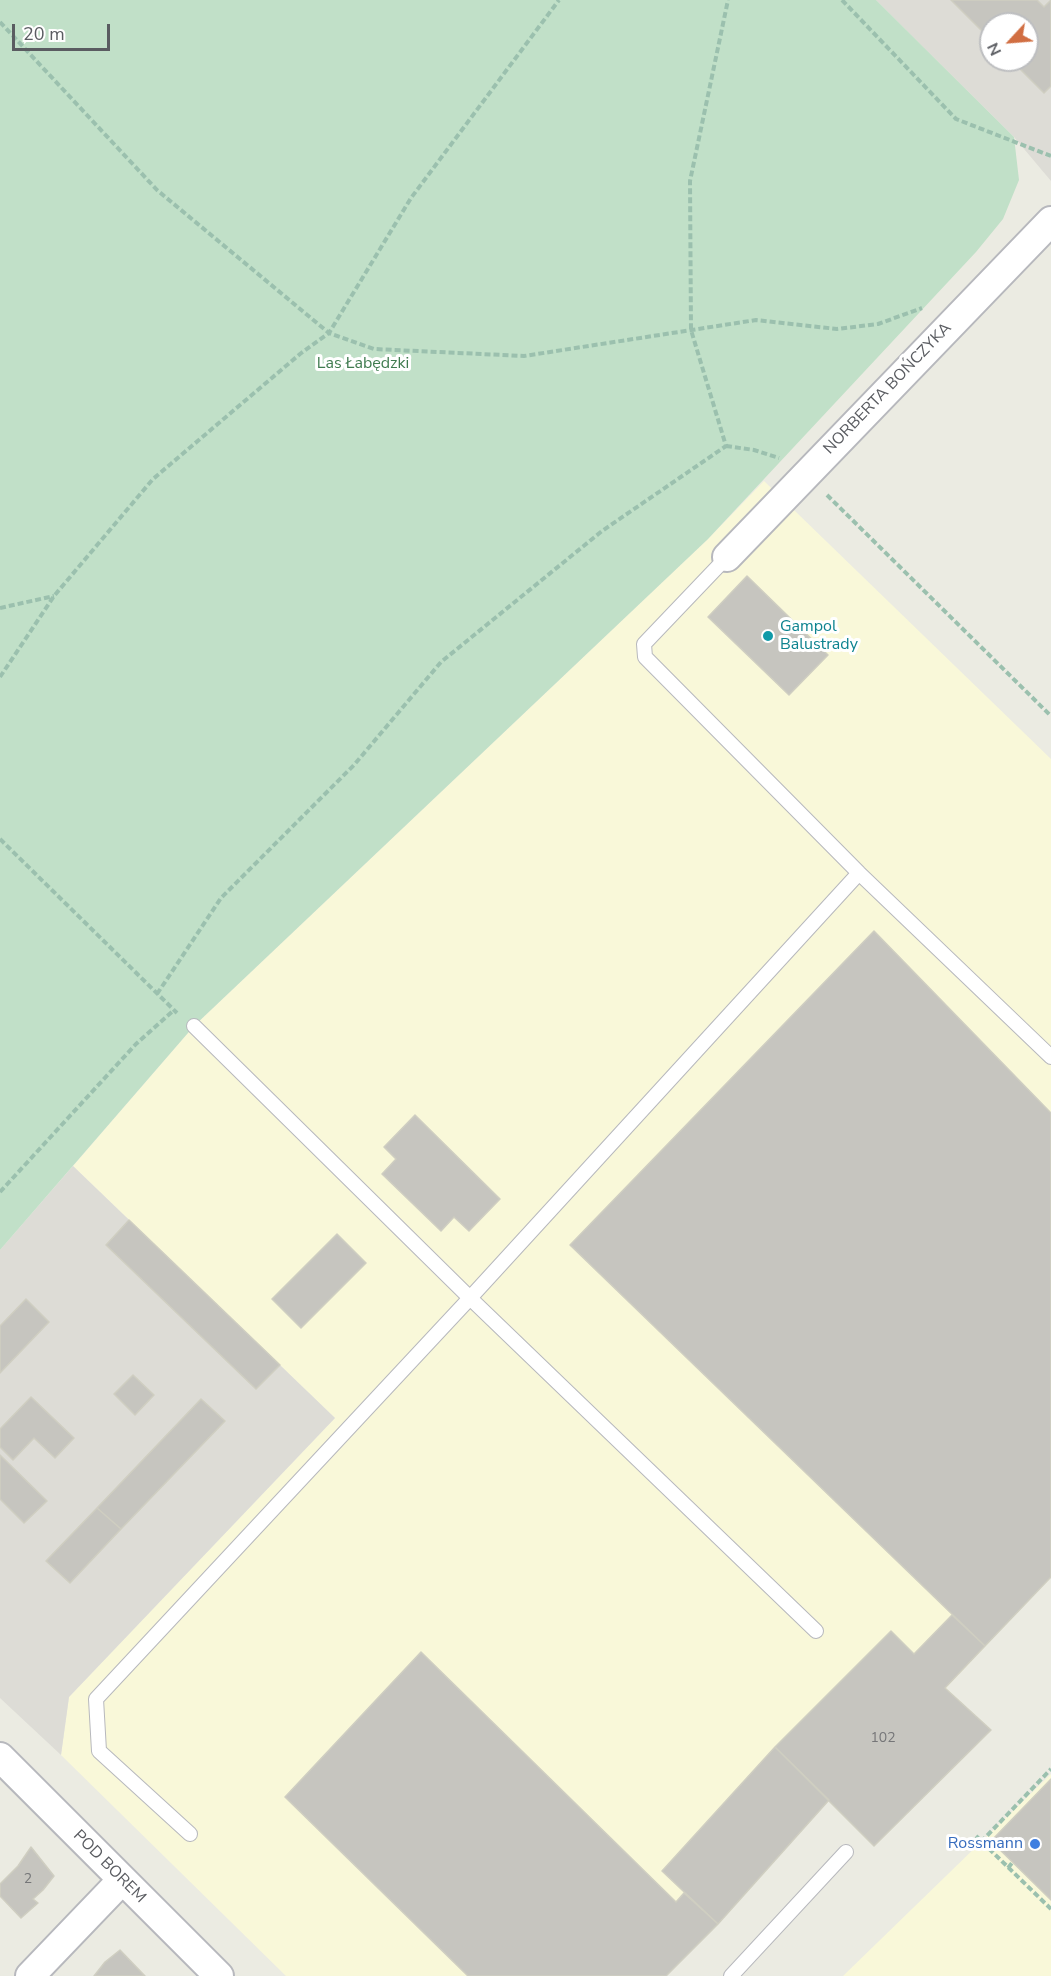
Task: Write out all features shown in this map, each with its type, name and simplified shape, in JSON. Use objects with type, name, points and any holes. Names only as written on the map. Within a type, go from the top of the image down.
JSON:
[{"type":"street","name":"NORBERTA BOŃCZYKA","points":[[727,557],[1051,221]]},
{"type":"street","name":"POD BOREM","points":[[0,1757],[219,1976]]},
{"type":"street","points":[[30,1976],[122,1880]]},
{"type":"lane","points":[[727,557],[644,644],[645,657],[859,873],[1051,1057]]},
{"type":"lane","points":[[190,1834],[99,1751],[96,1699],[470,1298],[859,873]]},
{"type":"lane","points":[[194,1026],[470,1298],[816,1631]]},
{"type":"lane","points":[[730,1976],[846,1852]]},
{"type":"path","points":[[0,677],[54,596],[153,478],[300,354],[329,333],[411,198],[559,0]]},
{"type":"path","points":[[726,446],[691,330],[690,181],[728,0]]},
{"type":"path","points":[[842,0],[956,119],[1051,156]]},
{"type":"path","points":[[0,22],[157,190],[329,333],[374,349],[524,356],[756,320],[837,329],[878,324],[929,305]]},
{"type":"path","points":[[157,994],[221,898],[354,765],[441,662],[602,531],[726,446],[754,450],[781,459],[806,474],[1051,716]]},
{"type":"path","points":[[0,608],[54,596]]},
{"type":"path","points":[[0,839],[157,994],[194,1026]]},
{"type":"path","points":[[0,1192],[136,1044],[174,1010]]},
{"type":"path","points":[[981,1842],[1051,1769]]},
{"type":"path","points":[[976,1836],[1051,1909]]},
{"type":"path","points":[[1008,1868],[1012,1863]]},
{"type":"shaded area","points":[[876,0],[1051,0],[1051,181],[1014,137]]},
{"type":"shaded area","points":[[764,481],[1051,759],[1051,1577],[946,1688],[991,1730],[874,1846],[829,1800],[718,1924],[663,1976],[286,1976],[61,1755],[69,1697],[335,1418],[73,1166],[194,1026],[708,539]]},
{"type":"shaded area","points":[[73,1166],[335,1418],[69,1697],[61,1755],[0,1698],[0,1250]]},
{"type":"shaded area","points":[[1051,1774],[1051,1976],[843,1976]]},
{"type":"green space","name":"Las Łabędzki","points":[[0,0],[876,0],[1014,137],[1019,180],[1003,219],[976,252],[708,539],[194,1026],[0,1250]]},
{"type":"building","points":[[951,0],[1037,0],[1044,7],[1051,0],[1051,86],[1044,93],[1023,72],[1039,72],[1039,12],[979,12],[979,28]]},
{"type":"building","name":"Gampol Balustrady","points":[[747,576],[828,655],[789,695],[708,617]]},
{"type":"building","points":[[874,931],[1051,1113],[1051,1577],[985,1646],[570,1245]]},
{"type":"building","points":[[415,1115],[500,1199],[469,1231],[454,1217],[441,1231],[382,1174],[396,1159],[384,1147]]},
{"type":"building","points":[[129,1220],[280,1365],[256,1389],[106,1245]]},
{"type":"building","points":[[337,1234],[366,1263],[301,1328],[272,1299]]},
{"type":"building","points":[[26,1299],[49,1322],[0,1373],[0,1326]]},
{"type":"building","points":[[133,1375],[154,1395],[135,1415],[114,1394]]},
{"type":"building","points":[[31,1397],[74,1438],[55,1458],[34,1438],[13,1460],[0,1447],[0,1429]]},
{"type":"building","points":[[201,1399],[225,1421],[121,1529],[97,1508]]},
{"type":"building","points":[[0,1455],[47,1501],[24,1523],[0,1499]]},
{"type":"building","points":[[97,1508],[121,1529],[70,1583],[46,1561]]},
{"type":"building","points":[[952,1615],[985,1646],[945,1688],[991,1730],[874,1846],[775,1747],[891,1631],[914,1654]]},
{"type":"building","points":[[421,1652],[676,1902],[684,1893],[718,1924],[666,1976],[468,1976],[285,1797]]},
{"type":"building","points":[[775,1747],[829,1800],[718,1924],[662,1871]]},
{"type":"building","points":[[1051,1779],[1051,1900],[991,1841]]},
{"type":"building","points":[[31,1847],[54,1876],[33,1899],[38,1903],[21,1918],[0,1896],[0,1884],[18,1866]]},
{"type":"building","points":[[120,1950],[145,1976],[94,1976],[105,1962]]},
{"type":"place","name":"Gampol Balustrady","points":[[768,636]]},
{"type":"place","name":"Rossmann","points":[[1035,1844]]}]
